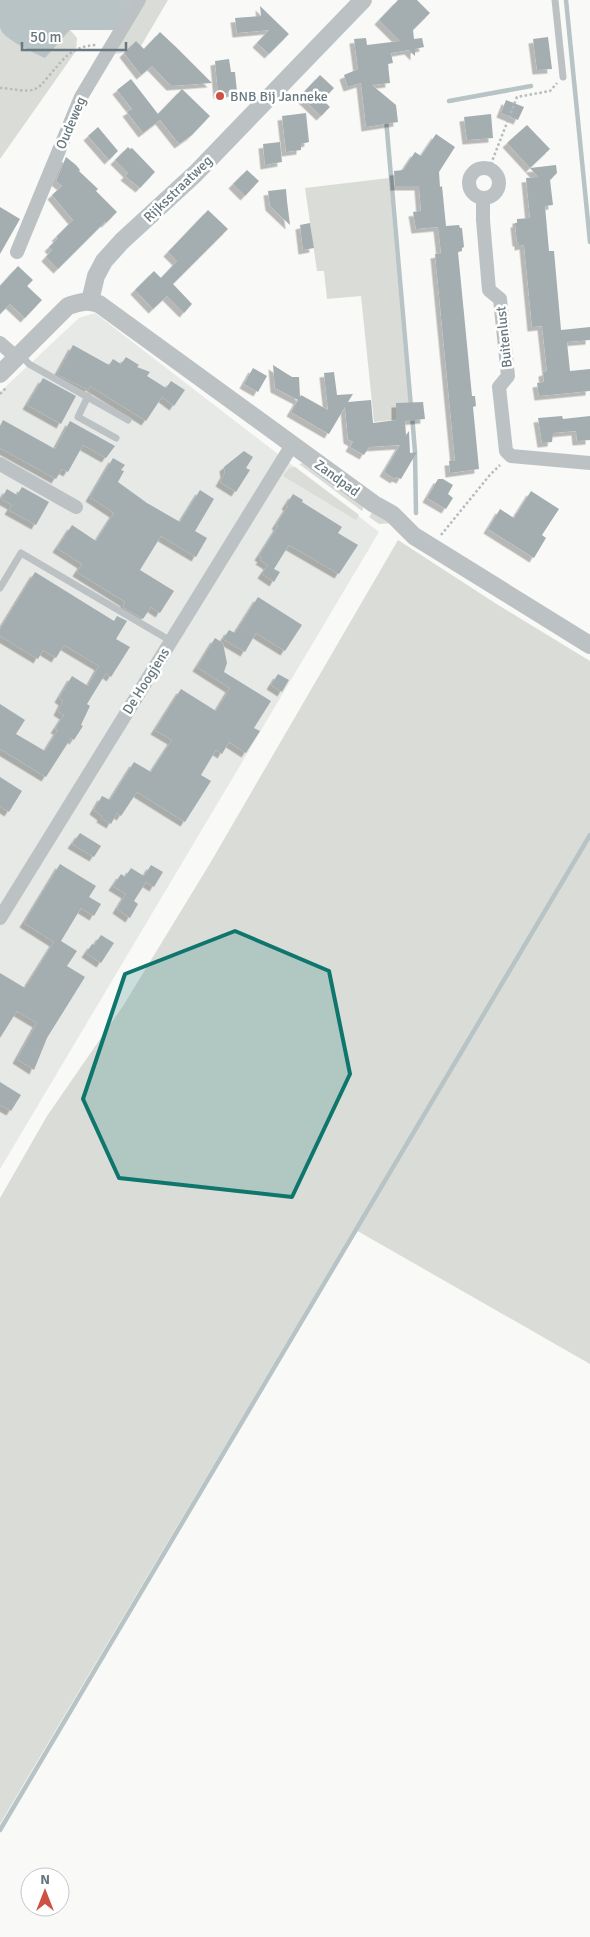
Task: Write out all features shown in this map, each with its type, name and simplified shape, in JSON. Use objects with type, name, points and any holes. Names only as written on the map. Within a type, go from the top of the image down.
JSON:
[{"type":"street","name":"Oudeweg","points":[[17,252],[82,97],[139,0]]},
{"type":"street","name":"Rijksstraatweg","points":[[90,301],[96,276],[104,260],[189,180],[363,0]]},
{"type":"street","points":[[484,168],[497,174],[499,179],[498,188],[493,196],[484,198],[479,198],[472,192],[469,183],[475,171],[484,168]]},
{"type":"street","name":"Buitenlust","points":[[484,198],[483,220],[490,290],[500,300],[508,376],[499,387],[505,448],[511,456]]},
{"type":"street","points":[[0,374],[68,306],[82,301],[90,301]]},
{"type":"street","name":"Zandpad","points":[[90,301],[104,307],[374,504],[392,514],[414,536],[425,541],[492,586],[590,645]]},
{"type":"street","points":[[0,343],[18,356]]},
{"type":"street","name":"De Hoogjens","points":[[0,918],[292,445]]},
{"type":"street","points":[[511,456],[590,463]]},
{"type":"street","points":[[0,464],[76,507]]},
{"type":"lane","points":[[555,0],[563,77]]},
{"type":"lane","points":[[18,356],[128,420]]},
{"type":"lane","points":[[88,396],[78,417],[116,438]]},
{"type":"lane","points":[[0,588],[21,553],[171,641]]},
{"type":"path","points":[[0,88],[29,91],[38,88],[69,53],[80,47],[113,44]]},
{"type":"path","points":[[489,169],[517,97],[550,91],[563,77]]},
{"type":"path","points":[[440,536],[489,476],[511,456]]},
{"type":"highlighted area","points":[[235,931],[329,971],[350,1074],[292,1197],[119,1178],[83,1099],[125,974]]},
{"type":"shaded area","points":[[0,0],[131,0],[114,30],[70,30],[45,58],[20,45],[2,32],[0,28]]},
{"type":"shaded area","points":[[144,0],[168,0],[141,46],[127,52],[115,54]]},
{"type":"shaded area","points":[[0,28],[14,42],[45,57],[70,30],[77,38],[76,51],[0,159]]},
{"type":"shaded area","points":[[389,178],[410,418],[374,422],[361,296],[327,299],[324,271],[317,271],[305,188]]},
{"type":"shaded area","points":[[95,313],[379,532],[0,1169],[0,392],[79,318]]},
{"type":"shaded area","points":[[303,463],[363,504],[363,510],[299,464]]},
{"type":"shaded area","points":[[295,467],[359,515],[356,520],[283,476],[289,468]]},
{"type":"shaded area","points":[[373,511],[395,523],[379,524],[369,517]]},
{"type":"shaded area","points":[[398,540],[495,603],[590,661],[590,1364],[354,1229],[0,1824],[0,1198],[47,1116],[123,1006],[209,865]]},
{"type":"building","points":[[398,0],[417,0],[430,13],[413,30],[414,39],[422,38],[424,47],[415,49],[415,56],[409,50],[391,53],[393,63],[388,64],[390,83],[372,85],[396,105],[398,122],[366,127],[361,83],[348,87],[344,75],[358,69],[354,39],[366,38],[367,45],[400,41],[379,20]]},
{"type":"building","points":[[260,6],[289,34],[269,54],[257,43],[269,30],[237,33],[235,18],[261,16]]},
{"type":"building","points":[[160,32],[212,83],[171,86],[152,66],[141,75],[124,53],[136,41],[144,49]]},
{"type":"building","points":[[548,37],[552,69],[537,70],[533,39]]},
{"type":"building","points":[[229,59],[231,72],[235,72],[237,92],[218,94],[215,61]]},
{"type":"building","points":[[320,75],[334,88],[323,100],[330,107],[321,116],[300,96]]},
{"type":"building","points":[[131,79],[158,114],[182,89],[210,116],[192,135],[179,144],[160,120],[143,133],[127,112],[132,109],[117,90]]},
{"type":"building","points":[[506,100],[524,107],[518,120],[501,113]]},
{"type":"building","points":[[306,113],[309,142],[301,144],[301,150],[286,152],[282,116]]},
{"type":"building","points":[[491,114],[493,138],[467,140],[464,117]]},
{"type":"building","points":[[527,125],[550,149],[530,168],[507,143]]},
{"type":"building","points":[[98,127],[118,151],[109,160],[88,136]]},
{"type":"building","points":[[436,134],[455,147],[439,172],[440,187],[442,186],[446,226],[459,225],[462,228],[464,247],[462,251],[458,252],[472,396],[475,396],[476,406],[473,407],[479,469],[450,473],[449,461],[455,461],[435,254],[441,253],[438,227],[416,229],[413,212],[421,211],[419,186],[395,186],[394,171],[403,170],[415,152],[421,156]]},
{"type":"building","points":[[280,142],[282,162],[265,165],[263,144]]},
{"type":"building","points":[[128,147],[132,148],[155,172],[140,188],[125,176],[128,173],[115,160]]},
{"type":"building","points":[[66,157],[76,165],[79,171],[98,189],[96,191],[117,212],[58,269],[46,257],[52,250],[49,247],[58,238],[56,237],[73,220],[52,195],[62,186],[56,181]]},
{"type":"building","points":[[556,165],[557,173],[550,180],[553,205],[545,206],[549,251],[554,251],[561,330],[590,327],[590,340],[567,342],[570,371],[590,369],[590,391],[539,396],[537,383],[544,382],[543,372],[547,371],[542,326],[532,327],[524,245],[519,246],[519,242],[517,242],[515,223],[517,223],[517,219],[530,218],[526,178],[538,177],[530,168]]},
{"type":"building","points":[[247,170],[259,181],[245,196],[233,184]]},
{"type":"building","points":[[286,189],[290,225],[270,206],[268,191]]},
{"type":"building","points":[[0,207],[20,219],[0,254]]},
{"type":"building","points":[[208,210],[228,229],[173,284],[192,304],[184,313],[167,296],[153,309],[135,290],[154,271],[161,278],[177,261],[168,252]]},
{"type":"building","points":[[310,223],[314,248],[303,250],[300,225]]},
{"type":"building","points":[[18,266],[33,280],[27,286],[42,300],[25,318],[10,304],[0,314],[0,286]]},
{"type":"building","points":[[73,345],[109,365],[113,359],[121,364],[126,357],[139,365],[137,367],[150,372],[147,376],[166,388],[171,381],[185,390],[174,406],[162,397],[146,421],[90,386],[88,390],[57,374]]},
{"type":"building","points":[[273,365],[292,377],[299,377],[300,397],[301,395],[328,410],[324,373],[334,372],[337,395],[353,394],[348,402],[371,400],[373,423],[396,420],[396,403],[423,402],[425,419],[405,421],[406,435],[409,431],[410,453],[417,452],[401,479],[396,477],[395,479],[384,472],[400,445],[369,447],[364,455],[350,447],[353,442],[348,439],[345,407],[329,434],[291,412],[298,400],[275,388]]},
{"type":"building","points":[[253,368],[267,376],[258,392],[244,384]]},
{"type":"building","points":[[43,378],[76,396],[61,424],[27,405]]},
{"type":"building","points":[[562,416],[563,419],[590,416],[590,440],[577,441],[576,431],[553,433],[552,442],[542,443],[538,418]]},
{"type":"building","points":[[3,420],[55,449],[70,421],[115,446],[106,458],[83,445],[68,472],[62,469],[56,479],[0,448],[0,426]]},
{"type":"building","points":[[244,451],[253,457],[246,468],[250,470],[236,492],[220,482],[225,473],[224,467]]},
{"type":"building","points":[[113,458],[125,465],[121,470],[124,471],[118,482],[147,503],[180,522],[200,490],[214,499],[195,531],[207,538],[196,557],[161,536],[140,570],[174,591],[160,613],[151,607],[143,619],[123,607],[125,602],[77,572],[82,564],[57,548],[72,525],[96,541],[114,513],[90,497]]},
{"type":"building","points":[[438,479],[443,479],[453,485],[448,494],[453,498],[446,509],[427,498]]},
{"type":"building","points":[[22,487],[49,502],[36,525],[9,510],[12,505],[1,499],[7,489],[17,495]]},
{"type":"building","points":[[531,491],[559,509],[542,535],[546,538],[534,558],[488,529],[500,509],[514,518]]},
{"type":"building","points":[[293,494],[303,500],[302,502],[342,527],[338,533],[358,545],[339,574],[289,545],[274,569],[280,572],[274,582],[262,574],[268,565],[260,560],[262,558],[259,556],[278,526],[276,525]]},
{"type":"building","points":[[35,572],[114,621],[117,616],[127,621],[116,639],[130,647],[111,677],[106,673],[87,704],[90,706],[81,725],[83,726],[74,740],[71,738],[46,777],[0,749],[0,704],[25,720],[16,734],[45,751],[58,730],[55,729],[64,715],[58,711],[63,701],[59,698],[72,676],[88,686],[99,666],[64,645],[56,658],[43,650],[38,659],[0,636],[0,629]]},
{"type":"building","points":[[258,597],[302,625],[285,651],[256,633],[245,652],[223,639],[229,630],[235,633]]},
{"type":"building","points":[[215,638],[223,643],[227,663],[224,672],[271,701],[254,728],[260,731],[246,753],[229,742],[222,754],[216,750],[201,775],[211,781],[185,822],[137,792],[121,816],[117,813],[111,824],[101,818],[102,816],[94,810],[102,796],[110,800],[134,762],[151,772],[172,740],[155,730],[181,689],[216,711],[230,688],[197,667]]},
{"type":"building","points":[[278,674],[289,680],[282,692],[271,685]]},
{"type":"building","points":[[0,777],[22,791],[9,812],[0,806]]},
{"type":"building","points":[[80,833],[101,846],[94,857],[72,844]]},
{"type":"building","points":[[60,864],[96,886],[89,897],[101,904],[94,916],[81,908],[61,941],[77,951],[67,966],[85,977],[47,1038],[34,1070],[17,1059],[37,1023],[17,1011],[0,1038],[0,973],[25,988],[54,942],[24,923]]},
{"type":"building","points":[[151,865],[163,872],[154,887],[146,882],[134,901],[138,904],[130,918],[117,909],[126,894],[113,886],[121,874],[125,877],[131,868],[144,876]]},
{"type":"building","points":[[101,935],[114,943],[101,963],[86,953]]},
{"type":"building","points":[[0,1082],[21,1095],[11,1111],[0,1105]]},
{"type":"waterway","points":[[566,0],[590,242]]},
{"type":"waterway","points":[[449,101],[531,86]]},
{"type":"waterway","points":[[386,119],[411,407]]},
{"type":"waterway","points":[[412,415],[416,513]]},
{"type":"waterway","points":[[0,1830],[590,835]]},
{"type":"place","name":"BNB Bij Janneke","points":[[220,96]]}]
